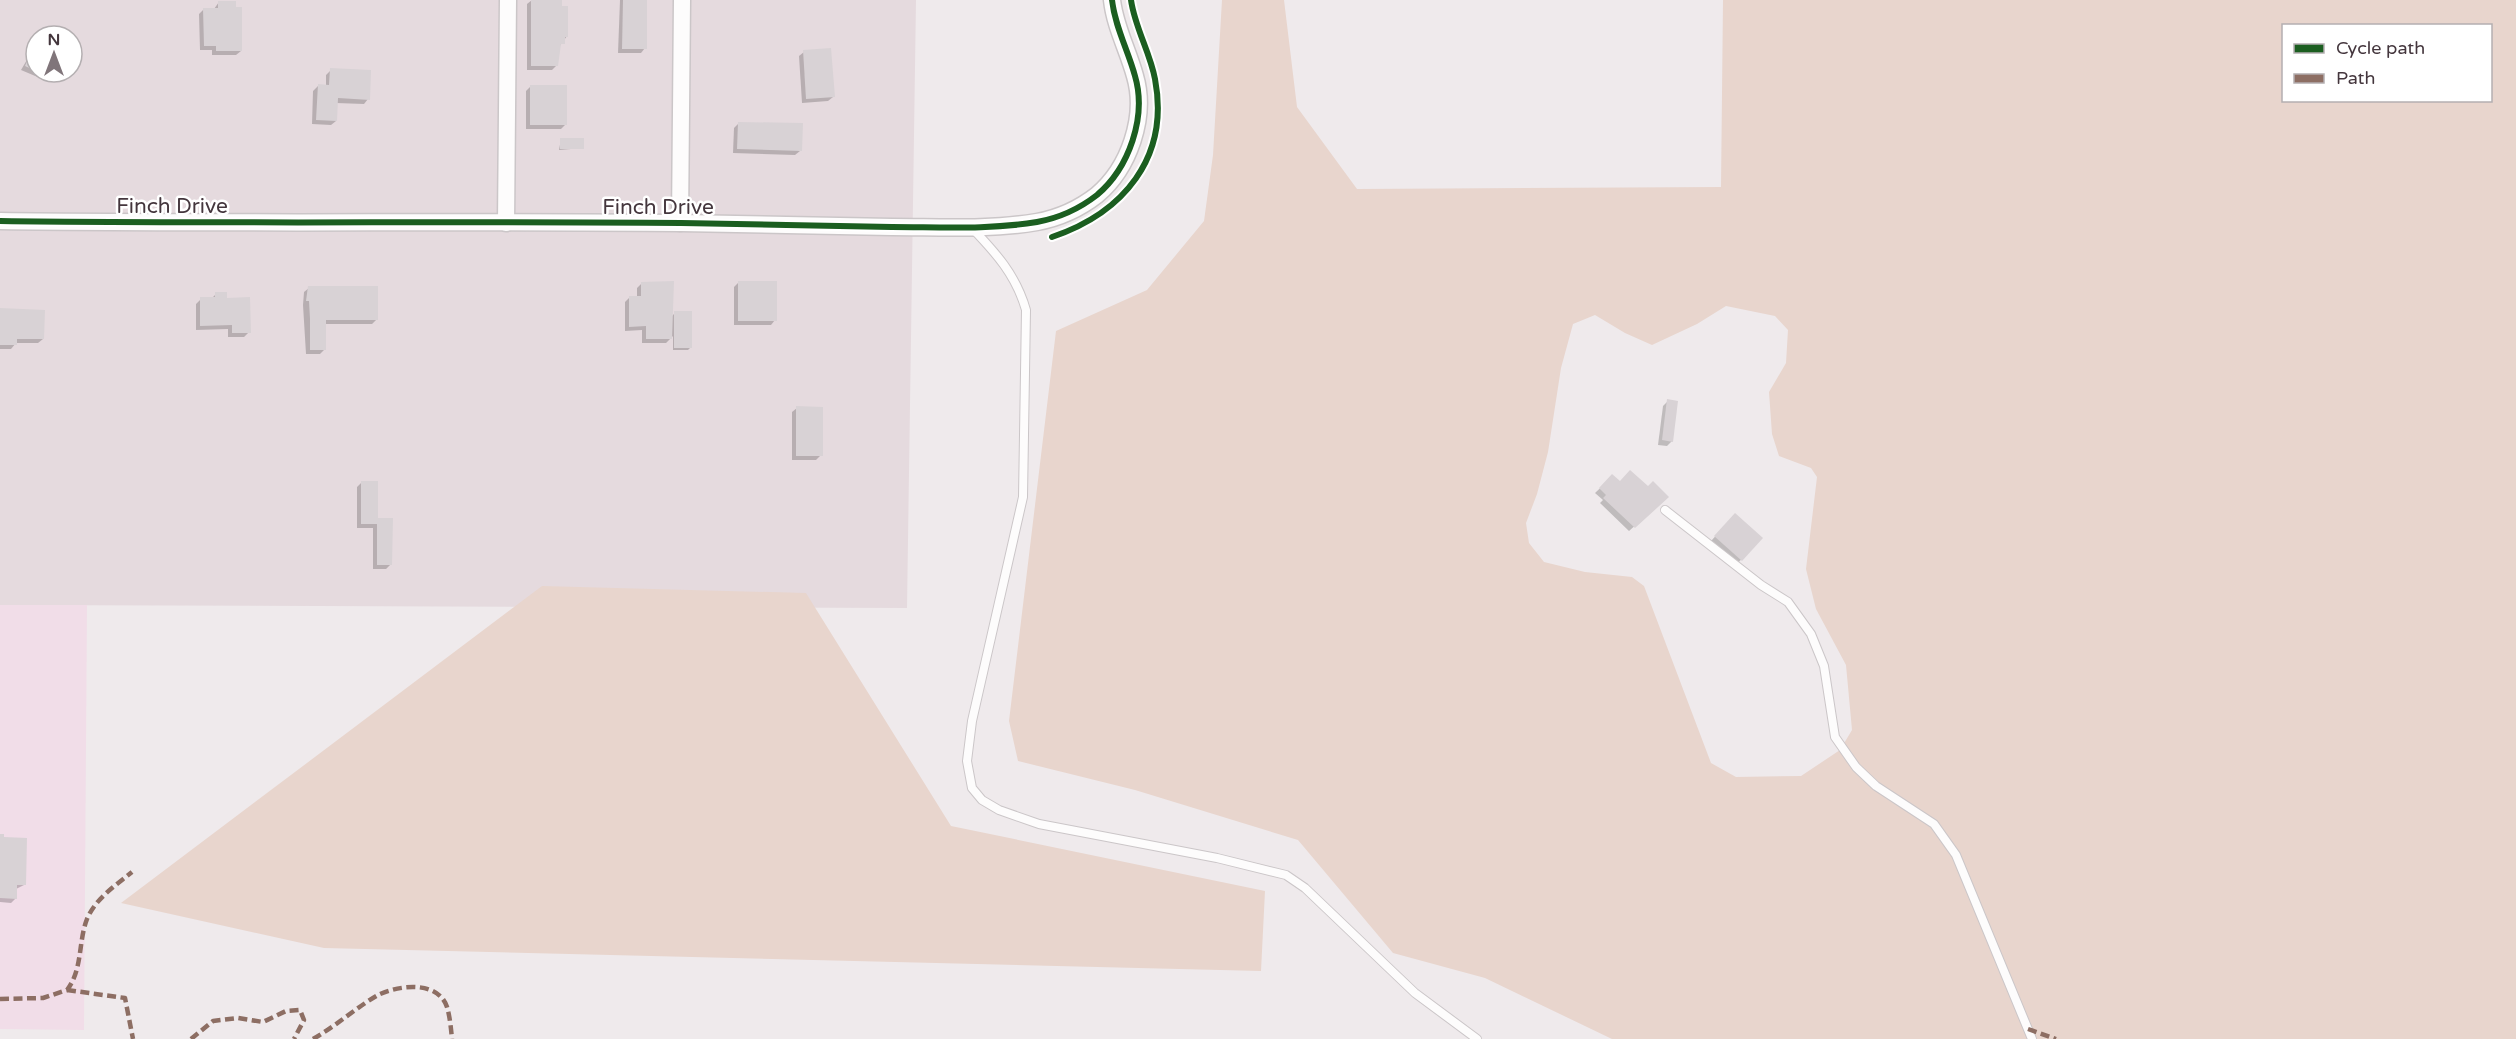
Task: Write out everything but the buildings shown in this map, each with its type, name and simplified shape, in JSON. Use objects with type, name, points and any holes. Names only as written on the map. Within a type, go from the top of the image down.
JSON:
[{"type":"street","points":[[506,223],[508,0]]},
{"type":"street","points":[[680,223],[682,0]]},
{"type":"street","name":"Finch Drive","points":[[0,220],[680,223],[971,227],[1038,222],[1080,208],[1099,193],[1123,163],[1136,129],[1138,96],[1136,78],[1117,25],[1112,0]]},
{"type":"lane","points":[[971,227],[995,253],[1019,287],[1026,310],[1023,497],[972,721],[968,761],[972,788],[982,800],[999,810],[1039,824],[1217,858],[1286,874],[1305,888],[1415,993],[1476,1039]]},
{"type":"lane","points":[[1665,510],[1753,580],[1788,602],[1811,634],[1824,666],[1835,737],[1856,767],[1876,786],[1934,824],[1956,855],[2032,1039]]},
{"type":"shaded area","points":[[0,0],[916,0],[907,608],[0,605]]},
{"type":"shaded area","points":[[1222,0],[1284,0],[1297,107],[1357,189],[1721,187],[1723,0],[2516,0],[2516,1039],[1612,1039],[1485,978],[1393,953],[1298,840],[1135,790],[1018,761],[1009,721],[1056,331],[1147,290],[1204,221],[1213,155]],"holes":[[[1726,306],[1775,316],[1788,330],[1786,363],[1769,392],[1772,434],[1779,456],[1811,468],[1817,477],[1806,569],[1816,609],[1846,665],[1852,730],[1840,750],[1801,776],[1736,777],[1711,763],[1644,586],[1632,577],[1585,572],[1544,562],[1529,543],[1526,523],[1537,494],[1548,452],[1561,368],[1573,324],[1595,315],[1625,333],[1652,345],[1697,324]]]},
{"type":"shaded area","points":[[542,586],[806,593],[951,826],[1265,891],[1261,971],[324,948],[121,903]]},
{"type":"shaded area","points":[[0,605],[87,605],[84,1030],[0,1029]]},
{"type":"marked path","points":[[0,999],[43,998],[67,990],[76,973],[87,919],[95,905],[106,893],[132,872]]},
{"type":"marked path","points":[[313,1039],[378,995],[407,987],[427,989],[442,998],[448,1011],[452,1039]]},
{"type":"marked path","points":[[67,990],[125,998],[133,1039]]},
{"type":"marked path","points":[[191,1039],[213,1021],[238,1018],[263,1022],[286,1011],[300,1010],[304,1020],[294,1039]]},
{"type":"marked path","points":[[2028,1029],[2056,1039]]},
{"type":"cycle path","points":[[0,221],[681,223],[947,228],[1037,222],[1068,212],[1097,195],[1118,171],[1133,141],[1139,108],[1138,92],[1112,0]]},
{"type":"cycle path","points":[[1052,237],[1077,227],[1120,197],[1136,179],[1148,157],[1155,134],[1158,107],[1155,79],[1131,0]]}]
